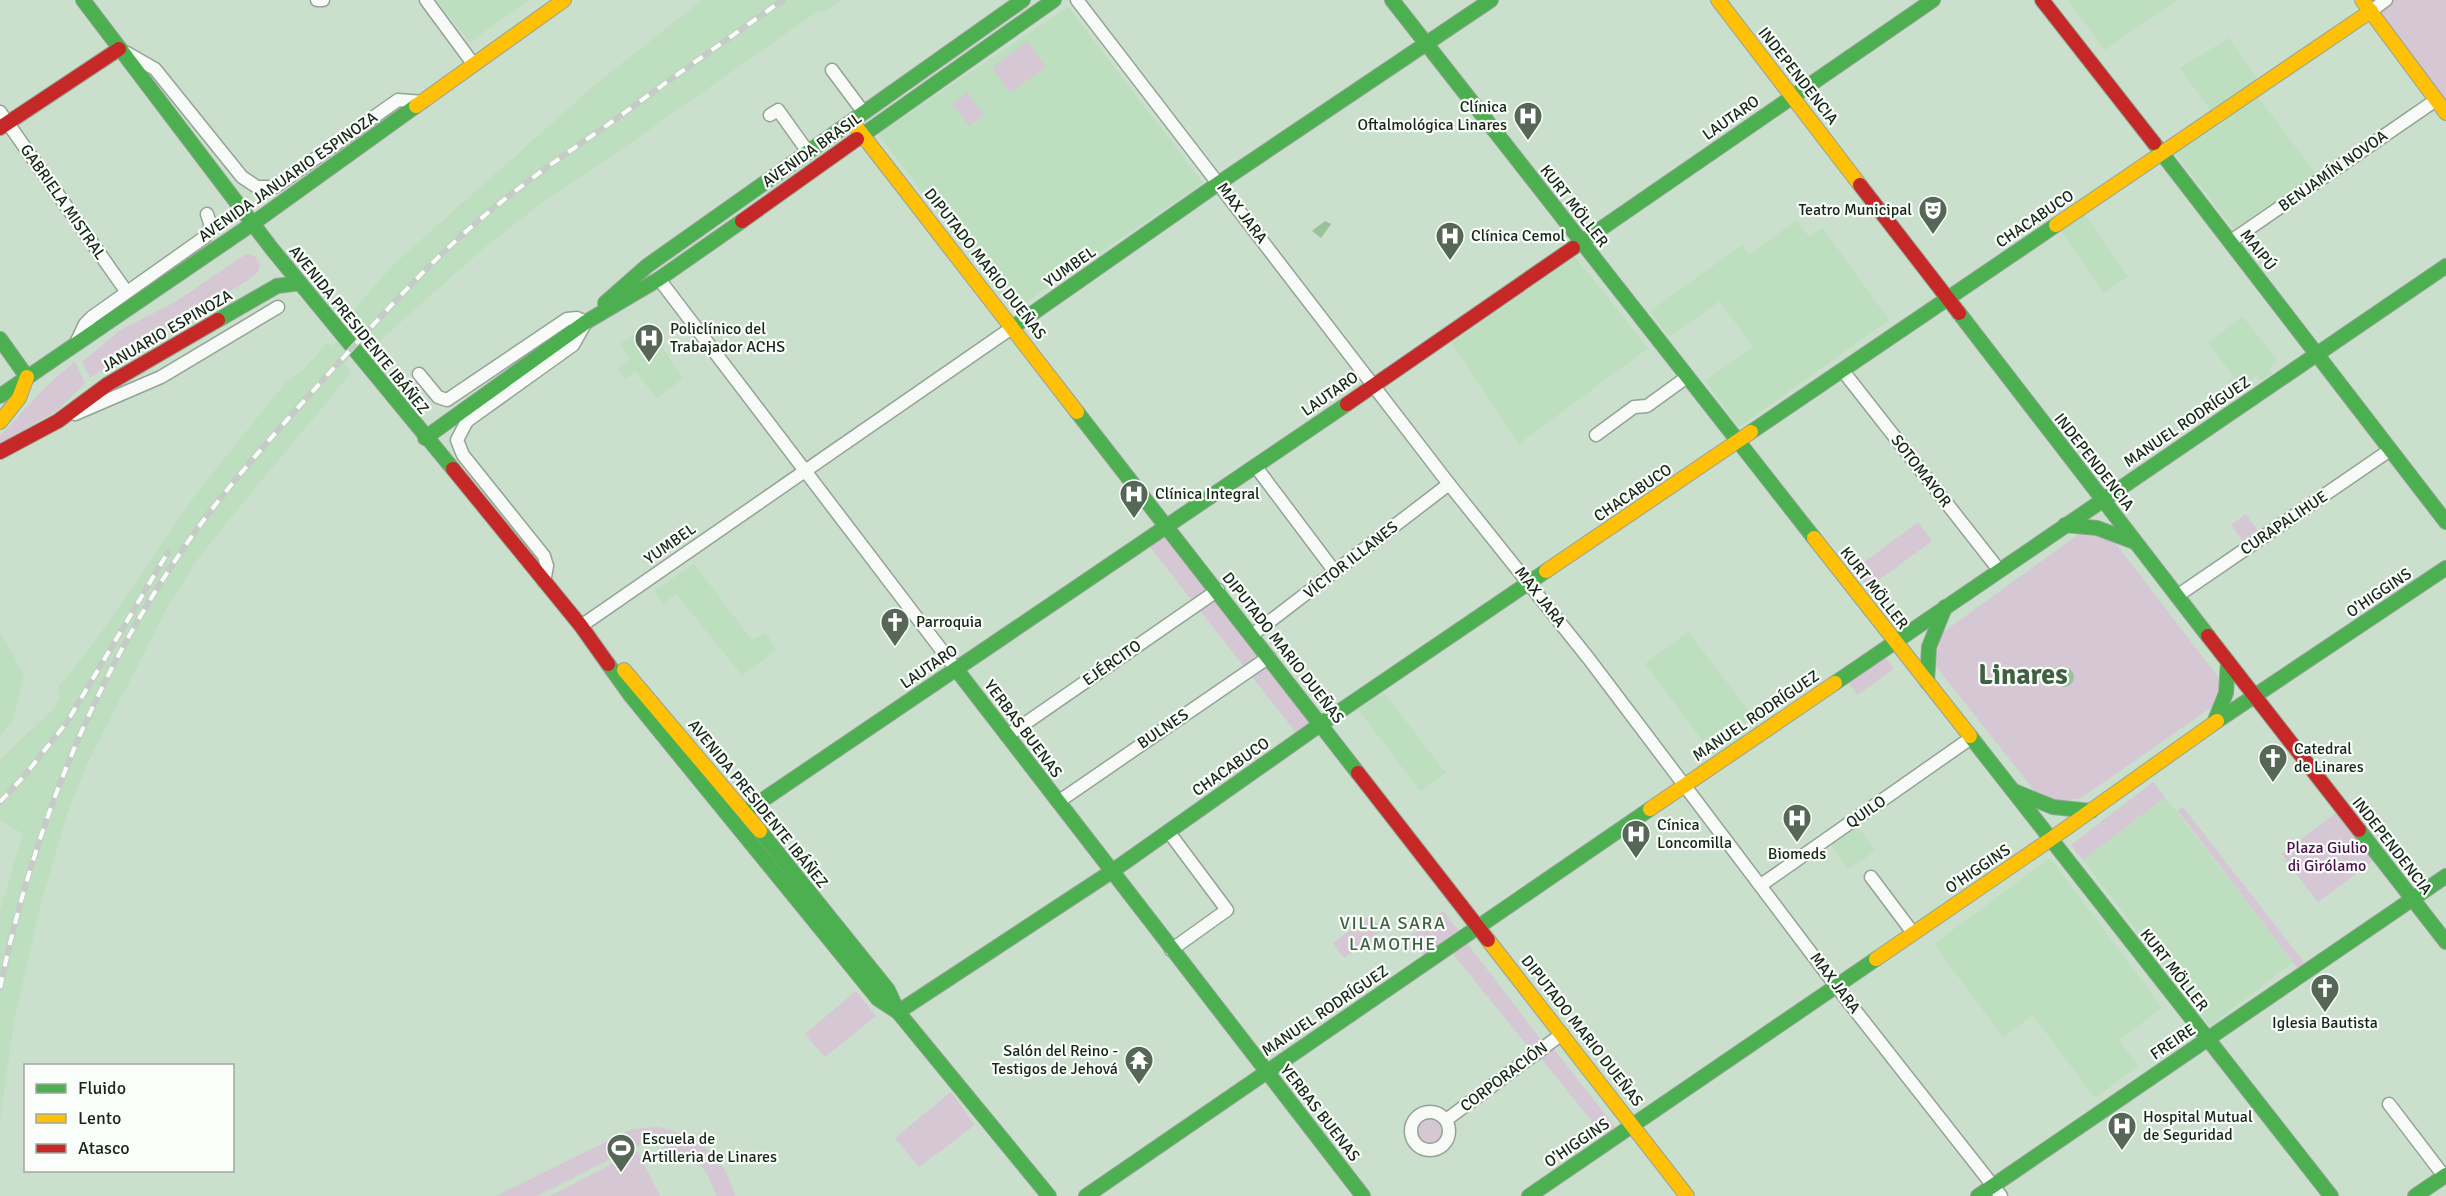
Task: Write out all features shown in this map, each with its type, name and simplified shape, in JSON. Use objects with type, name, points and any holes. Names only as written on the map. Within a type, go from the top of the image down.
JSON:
[{"type":"main road","name":"AVENIDA PRESIDENTE IBÁÑEZ","points":[[82,0],[252,224],[580,626],[625,689],[878,999],[898,1012]]},
{"type":"main road","name":"AVENIDA JANUARIO ESPINOZA","points":[[0,396],[252,224],[564,0]]},
{"type":"main road","name":"AVENIDA BRASIL","points":[[586,322],[647,266],[1023,0]]},
{"type":"main road","name":"AVENIDA BRASIL","points":[[425,438],[586,322],[659,279],[1054,0]]},
{"type":"main road","name":"KURT MÖLLER","points":[[1392,0],[2331,1196]]},
{"type":"main road","name":"YUMBEL","points":[[1013,327],[1219,183],[1491,0]]},
{"type":"main road","name":"INDEPENDENCIA","points":[[1718,0],[2102,500],[2446,942]]},
{"type":"main road","name":"LAUTARO","points":[[745,812],[1256,467],[1373,384],[1933,0]]},
{"type":"main road","name":"MAIPÚ","points":[[2042,0],[2446,522]]},
{"type":"main road","points":[[2366,5],[2446,113]]},
{"type":"main road","name":"CHACABUCO","points":[[898,1012],[1111,872],[1321,724],[2162,153],[2366,5]]},
{"type":"main road","points":[[3,121],[119,49]]},
{"type":"main road","name":"DIPUTADO MARIO DUEÑAS","points":[[852,121],[1634,1124],[1687,1196]]},
{"type":"main road","name":"MANUEL RODRÍGUEZ","points":[[1086,1196],[1685,784],[2446,266]]},
{"type":"main road","name":"JANUARIO ESPINOZA","points":[[0,452],[58,421],[108,384],[276,286],[300,283]]},
{"type":"main road","points":[[0,339],[27,377],[19,398],[0,422]]},
{"type":"main road","points":[[2065,525],[2097,528],[2134,541]]},
{"type":"main road","name":"O'HIGGINS","points":[[1529,1196],[2051,839],[2214,723],[2446,568]]},
{"type":"main road","points":[[1927,682],[1929,647],[1945,607]]},
{"type":"main road","name":"AVENIDA PRESIDENTE IBÁÑEZ","points":[[580,626],[644,692],[745,812],[888,990],[898,1012],[1049,1196]]},
{"type":"main road","points":[[2214,723],[2226,693],[2228,662]]},
{"type":"main road","name":"YERBAS BUENAS","points":[[956,669],[1363,1196]]},
{"type":"main road","points":[[2012,790],[2053,807],[2091,811]]},
{"type":"main road","points":[[736,825],[740,815],[745,812]]},
{"type":"main road","name":"FREIRE","points":[[1978,1196],[1997,1191],[2207,1038],[2446,876]]},
{"type":"main road","points":[[2415,1196],[2445,1176]]},
{"type":"street","points":[[426,0],[474,65]]},
{"type":"street","name":"MAX JARA","points":[[1077,0],[1449,484],[1530,583],[1685,784],[1836,986],[1997,1191]]},
{"type":"street","name":"CHACABUCO","points":[[2366,5],[2386,0]]},
{"type":"street","name":"AVENIDA PRESIDENTE IBÁÑEZ","points":[[119,49],[155,69],[242,177],[257,187],[275,187],[398,100],[423,102]]},
{"type":"street","points":[[832,70],[864,113]]},
{"type":"street","name":"BENJAMÍN NOVOA","points":[[2230,241],[2436,100]]},
{"type":"street","points":[[770,115],[778,110],[808,152]]},
{"type":"street","name":"GABRIELA MISTRAL","points":[[3,121],[126,291]]},
{"type":"street","points":[[75,344],[85,324],[92,317],[204,237],[211,226],[207,214]]},
{"type":"street","name":"YERBAS BUENAS","points":[[659,279],[956,669]]},
{"type":"street","name":"JANUARIO ESPINOZA","points":[[58,421],[161,377],[278,307]]},
{"type":"street","points":[[419,374],[438,397],[447,400],[567,319],[577,318],[586,322],[573,345],[467,421],[457,440],[464,455],[544,556],[547,566],[544,582]]},
{"type":"street","name":"YUMBEL","points":[[580,626],[1013,327]]},
{"type":"street","name":"SOTOMAYOR","points":[[1843,371],[2000,570]]},
{"type":"street","points":[[1596,435],[1634,407],[1647,406],[1688,377]]},
{"type":"street","name":"CURAPALIHUE","points":[[2177,596],[2390,450]]},
{"type":"street","points":[[1256,467],[1335,572]]},
{"type":"street","name":"VÍCTOR ILLANES","points":[[1252,635],[1449,484]]},
{"type":"street","name":"EJÉRCITO","points":[[1007,736],[1218,590]]},
{"type":"street","name":"BULNES","points":[[1058,802],[1269,657]]},
{"type":"street","name":"QUILO","points":[[1761,885],[1971,738]]},
{"type":"street","points":[[1168,831],[1227,910],[1171,950]]},
{"type":"street","points":[[1871,877],[1913,933]]},
{"type":"street","name":"CORPORACIÓN","points":[[1446,1120],[1562,1034]]},
{"type":"street","points":[[2389,1104],[2445,1176]]},
{"type":"shaded area","points":[[436,0],[529,0],[470,42]]},
{"type":"shaded area","points":[[702,0],[840,0],[828,10],[818,11],[543,202],[486,246],[376,344],[369,336],[344,363],[351,373],[195,563],[168,606],[88,762],[70,805],[42,899],[14,1020],[0,1119],[0,910],[23,834],[0,820],[0,760],[53,709],[60,698],[58,688],[94,643],[198,491],[286,382],[306,367],[327,343],[331,347],[356,319],[351,313],[393,265],[597,83]]},
{"type":"shaded area","points":[[2068,0],[2176,0],[2105,50]]},
{"type":"shaded area","points":[[1068,7],[1203,183],[1013,311],[878,134]]},
{"type":"shaded area","points":[[2229,38],[2261,84],[2214,115],[2180,68]]},
{"type":"shaded area","points":[[2258,97],[2315,173],[2234,229],[2174,152]]},
{"type":"shaded area","points":[[2082,211],[2128,276],[2104,293],[2058,227]]},
{"type":"shaded area","points":[[1797,220],[1809,237],[1823,228],[1889,320],[1739,427],[1705,381],[1753,347],[1720,301],[1669,337],[1650,311],[1742,245],[1749,255]]},
{"type":"shaded area","points":[[1325,221],[1331,224],[1321,238],[1312,231]]},
{"type":"shaded area","points":[[1575,257],[1648,348],[1519,444],[1452,343]]},
{"type":"shaded area","points":[[2243,317],[2278,361],[2269,368],[2272,374],[2261,381],[2257,376],[2241,387],[2208,342]]},
{"type":"shaded area","name":"Policlínico del Trabajador ACHS","points":[[648,325],[683,379],[656,398],[636,371],[625,379],[618,369],[630,359],[620,344]]},
{"type":"shaded area","points":[[694,564],[752,640],[766,633],[776,650],[742,675],[676,594],[663,604],[654,591]]},
{"type":"shaded area","points":[[0,632],[24,675],[12,722],[0,735]]},
{"type":"shaded area","points":[[1688,632],[1760,725],[1715,757],[1645,664]]},
{"type":"shaded area","points":[[2064,667],[2071,670],[2074,677],[2071,684],[2064,687],[2057,684],[2054,677],[2057,670]]},
{"type":"shaded area","points":[[1384,693],[1446,773],[1420,791],[1358,709]]},
{"type":"shaded area","points":[[2165,797],[2293,962],[2210,1026],[2083,860]]},
{"type":"shaded area","points":[[1857,825],[1875,851],[1848,869],[1830,843]]},
{"type":"shaded area","points":[[2050,858],[2162,1008],[2119,1040],[2138,1066],[2095,1098],[2033,1015],[2003,1037],[1934,944]]},
{"type":"green space","points":[[2369,0],[2446,0],[2446,100]]},
{"type":"green space","points":[[1027,41],[1046,67],[1010,93],[992,68]]},
{"type":"green space","points":[[967,92],[984,115],[969,126],[952,104]]},
{"type":"green space","points":[[246,254],[255,256],[260,264],[258,272],[250,279],[125,354],[90,378],[82,362],[122,329],[175,302]]},
{"type":"green space","points":[[75,362],[85,383],[59,409],[0,444],[0,436],[45,388]]},
{"type":"green space","points":[[2246,514],[2258,531],[2243,542],[2231,525]]},
{"type":"green space","points":[[1918,522],[1932,541],[1868,588],[1855,569]]},
{"type":"green space","points":[[1167,530],[1317,723],[1297,734],[1147,543]]},
{"type":"green space","points":[[2079,534],[2113,540],[2218,677],[2219,685],[2212,707],[2081,798],[2061,801],[2034,790],[1934,664],[1942,633]]},
{"type":"green space","points":[[1885,657],[1894,669],[1857,695],[1849,683]]},
{"type":"green space","points":[[2153,782],[2165,797],[2083,860],[2071,845]]},
{"type":"green space","points":[[2183,807],[2307,966],[2299,971],[2177,810]]},
{"type":"green space","name":"Plaza Giulio di Girólamo","points":[[2336,813],[2373,861],[2318,902],[2281,854]]},
{"type":"green space","points":[[1443,911],[1458,930],[1424,956],[1410,936]]},
{"type":"green space","points":[[1371,915],[1382,930],[1344,958],[1333,943]]},
{"type":"green space","points":[[1463,938],[1542,1041],[1530,1049],[1449,949]]},
{"type":"green space","points":[[856,991],[876,1016],[825,1057],[805,1034]]},
{"type":"green space","points":[[1549,1043],[1615,1127],[1603,1135],[1537,1053]]},
{"type":"green space","points":[[951,1092],[975,1125],[919,1167],[895,1138]]},
{"type":"green space","points":[[1430,1118],[1440,1121],[1443,1131],[1440,1141],[1430,1144],[1420,1141],[1417,1131],[1420,1121]]},
{"type":"green space","points":[[657,1127],[685,1135],[707,1149],[724,1169],[735,1196],[717,1196],[706,1172],[696,1161],[684,1153],[656,1145],[637,1146],[537,1196],[496,1196],[632,1129]]},
{"type":"green space","name":"Escuela de Artilleria de Linares","points":[[637,1151],[660,1196],[550,1196]]},
{"type":"railway","points":[[0,988],[14,926],[32,865],[75,746],[131,632],[164,577],[215,505],[331,371],[402,294],[457,239],[493,208],[544,170],[783,0]]},
{"type":"railway","points":[[0,802],[25,775],[67,722],[168,552]]},
{"type":"traffic: fast","points":[[83,0],[272,249],[453,469]]},
{"type":"traffic: fast","points":[[605,303],[647,266],[1023,0]]},
{"type":"traffic: fast","points":[[857,139],[1054,0]]},
{"type":"traffic: fast","points":[[1392,0],[1814,538]]},
{"type":"traffic: fast","points":[[1013,327],[1219,183],[1491,0]]},
{"type":"traffic: fast","points":[[1573,248],[1933,0]]},
{"type":"traffic: fast","points":[[0,396],[252,224],[416,106]]},
{"type":"traffic: fast","points":[[2154,143],[2446,522]]},
{"type":"traffic: fast","points":[[425,438],[586,322],[659,279],[742,221]]},
{"type":"traffic: fast","points":[[1751,432],[2056,225]]},
{"type":"traffic: fast","points":[[1835,683],[2446,266]]},
{"type":"traffic: fast","points":[[218,320],[277,286],[300,283]]},
{"type":"traffic: fast","points":[[1959,313],[2208,636]]},
{"type":"traffic: fast","points":[[0,339],[27,377]]},
{"type":"traffic: fast","points":[[745,812],[1347,404]]},
{"type":"traffic: fast","points":[[1077,412],[1358,773]]},
{"type":"traffic: fast","points":[[2065,525],[2097,528],[2132,541]]},
{"type":"traffic: fast","points":[[2217,721],[2446,568]]},
{"type":"traffic: fast","points":[[898,1012],[1111,872],[1321,724],[1546,571]]},
{"type":"traffic: fast","points":[[1927,682],[1929,647],[1945,607]]},
{"type":"traffic: fast","points":[[2214,723],[2226,693],[2228,662]]},
{"type":"traffic: fast","points":[[608,664],[631,696],[878,999],[898,1012],[1049,1196]]},
{"type":"traffic: fast","points":[[956,669],[1363,1196]]},
{"type":"traffic: fast","points":[[1970,736],[2331,1196]]},
{"type":"traffic: fast","points":[[2016,792],[2053,807],[2091,811]]},
{"type":"traffic: fast","points":[[1086,1196],[1650,809]]},
{"type":"traffic: fast","points":[[2359,830],[2446,942]]},
{"type":"traffic: fast","points":[[760,831],[888,990],[898,1012]]},
{"type":"traffic: fast","points":[[1978,1196],[2446,876]]},
{"type":"traffic: fast","points":[[1529,1196],[1876,959]]},
{"type":"traffic: fast","points":[[2415,1196],[2446,1175]]},
{"type":"traffic: slow","points":[[416,106],[564,0]]},
{"type":"traffic: slow","points":[[1718,0],[1860,185]]},
{"type":"traffic: slow","points":[[2362,0],[2446,113]]},
{"type":"traffic: slow","points":[[2056,225],[2371,11]]},
{"type":"traffic: slow","points":[[854,124],[1077,412]]},
{"type":"traffic: slow","points":[[0,422],[19,398],[27,377]]},
{"type":"traffic: slow","points":[[1546,571],[1751,432]]},
{"type":"traffic: slow","points":[[1814,538],[1970,736]]},
{"type":"traffic: slow","points":[[624,670],[760,831]]},
{"type":"traffic: slow","points":[[1650,809],[1835,683]]},
{"type":"traffic: slow","points":[[1876,959],[2217,721]]},
{"type":"traffic: slow","points":[[1488,940],[1687,1196]]},
{"type":"traffic: jam","points":[[2042,0],[2154,143]]},
{"type":"traffic: jam","points":[[0,128],[119,49]]},
{"type":"traffic: jam","points":[[742,221],[857,139]]},
{"type":"traffic: jam","points":[[1860,185],[1959,313]]},
{"type":"traffic: jam","points":[[1347,404],[1573,248]]},
{"type":"traffic: jam","points":[[0,452],[58,421],[108,384],[218,320]]},
{"type":"traffic: jam","points":[[453,469],[581,626],[608,664]]},
{"type":"traffic: jam","points":[[2208,636],[2359,830]]},
{"type":"traffic: jam","points":[[1358,773],[1488,940]]},
{"type":"place","name":"Clínica Oftalmológica Linares","points":[[1528,142]]},
{"type":"place","name":"Teatro Municipal","points":[[1933,236]]},
{"type":"place","name":"Clínica Cemol","points":[[1450,262]]},
{"type":"place","name":"Policlínico del Trabajador ACHS","points":[[649,364]]},
{"type":"place","name":"Clínica Integral","points":[[1134,520]]},
{"type":"place","name":"Parroquia","points":[[895,648]]},
{"type":"place","name":"Catedral de Linares","points":[[2273,784]]},
{"type":"place","name":"Biomeds","points":[[1797,844]]},
{"type":"place","name":"Cínica Loncomilla","points":[[1636,860]]},
{"type":"place","name":"Iglesia Bautista","points":[[2325,1014]]},
{"type":"place","name":"Salón del Reino - Testigos de Jehová","points":[[1139,1086]]},
{"type":"place","name":"Hospital Mutual de Seguridad","points":[[2122,1152]]},
{"type":"place","name":"Escuela de Artilleria de Linares","points":[[621,1174]]},
{"type":"district","name":"Linares","points":[[2023,675]]},
{"type":"district","name":"VILLA SARA LAMOTHE","points":[[1393,933]]}]
